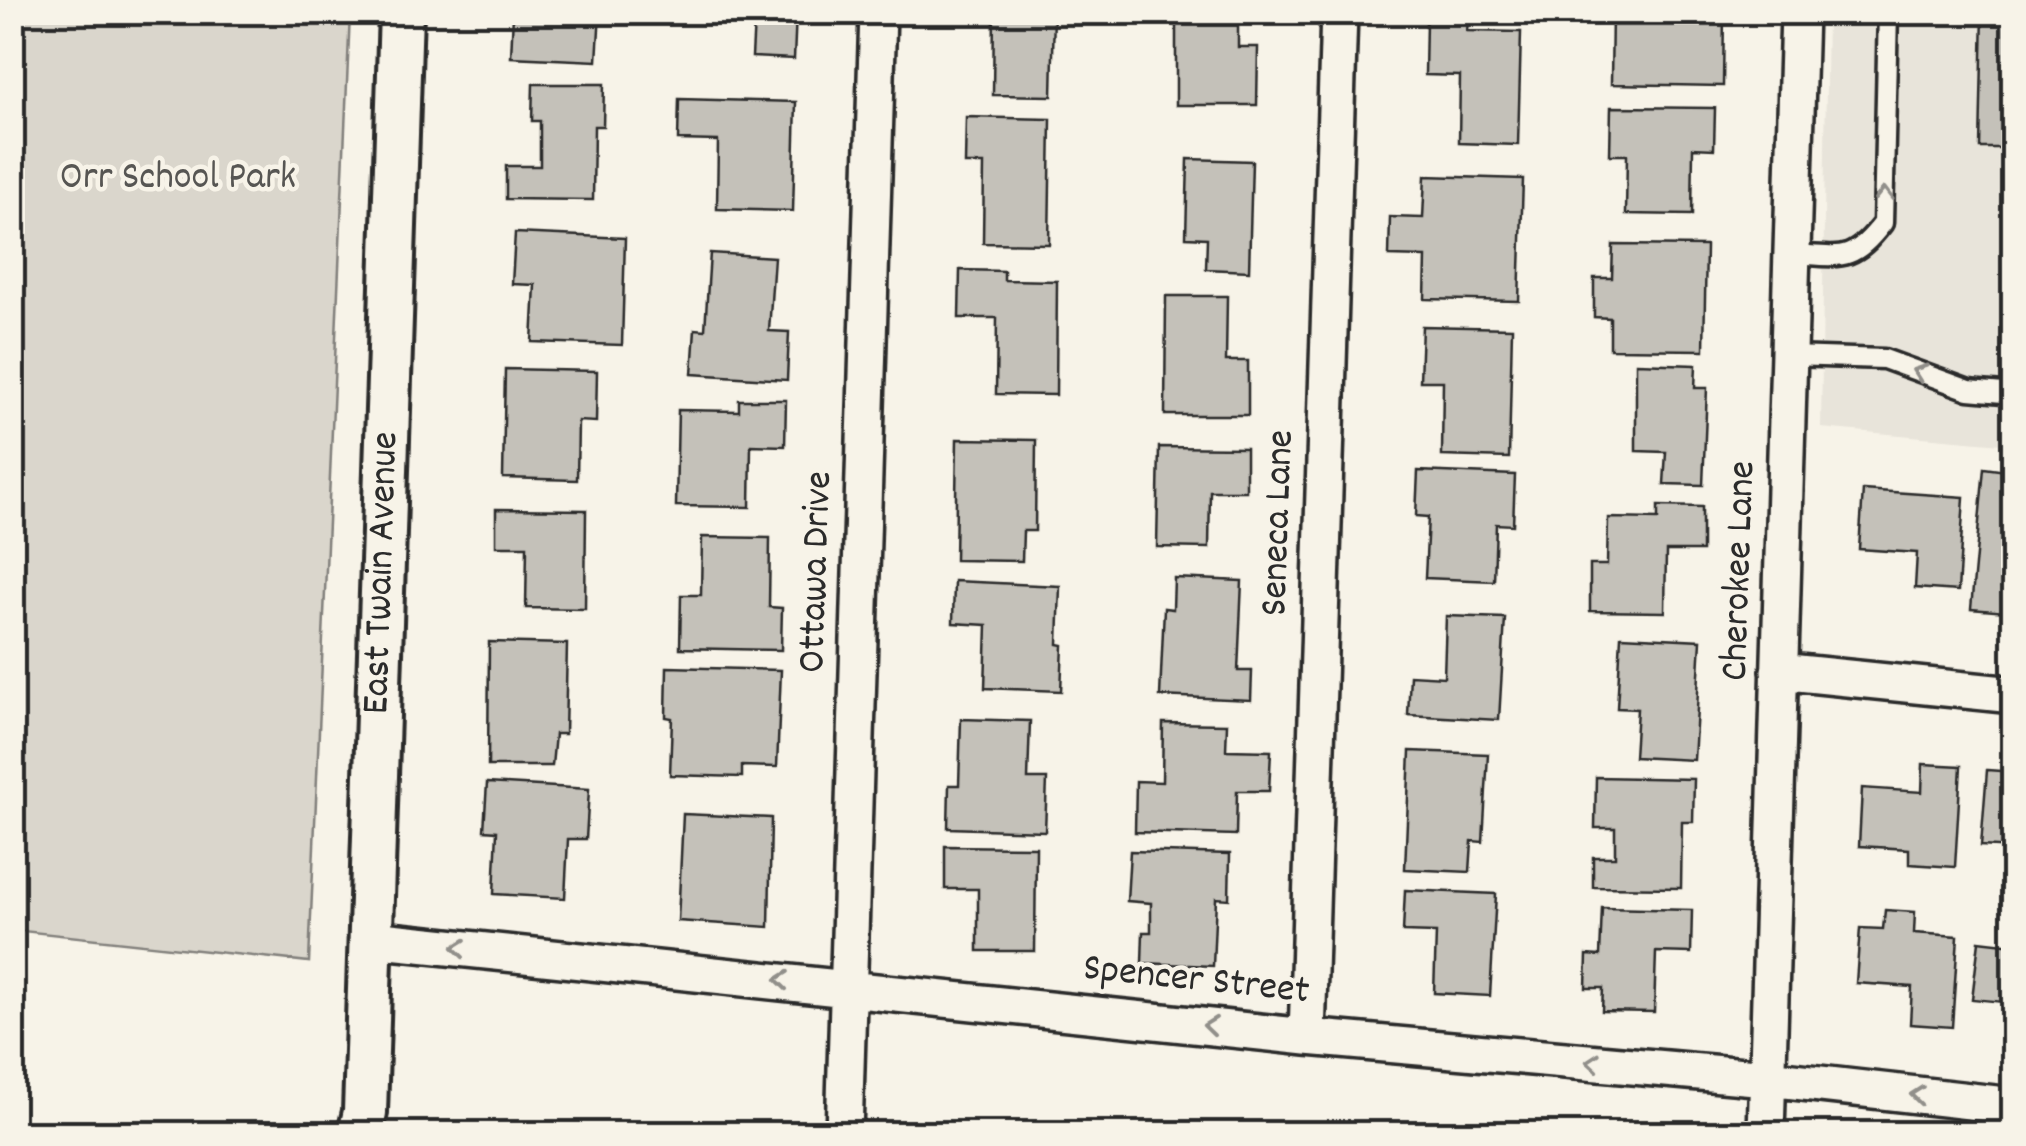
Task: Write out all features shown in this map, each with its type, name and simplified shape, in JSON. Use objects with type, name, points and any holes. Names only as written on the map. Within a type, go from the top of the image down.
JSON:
[{"type":"street","name":"East Twain Avenue","points":[[360,1134],[365,1112],[401,12]]},
{"type":"street","name":"Ottawa Drive","points":[[844,1134],[878,12]]},
{"type":"street","name":"Seneca Lane","points":[[1306,1037],[1339,12]]},
{"type":"street","name":"Cherokee Lane","points":[[1766,1134],[1799,12]]},
{"type":"street","points":[[1779,672],[2014,695]]},
{"type":"street","name":"Spencer Street","points":[[370,939],[2014,1106]]},
{"type":"lane","points":[[1794,254],[1843,257],[1864,248],[1884,223],[1888,12]]},
{"type":"lane","points":[[1790,356],[1884,359],[1969,390],[2014,394]]},
{"type":"shaded area","points":[[1827,13],[2013,13],[2013,445],[1821,428]]},
{"type":"green space","name":"Orr School Park","points":[[13,12],[350,13],[309,962],[13,930]]},
{"type":"building","points":[[600,12],[597,61],[511,57],[513,14]]},
{"type":"building","points":[[734,12],[796,12],[794,59],[752,57],[754,19],[734,17]]},
{"type":"building","points":[[994,12],[1054,12],[1052,96],[993,95]]},
{"type":"building","points":[[1176,12],[1238,12],[1238,47],[1258,47],[1257,105],[1176,105]]},
{"type":"building","points":[[1612,12],[1724,12],[1723,86],[1611,84]]},
{"type":"building","points":[[1983,12],[2014,12],[2014,148],[1980,148]]},
{"type":"building","points":[[1426,20],[1468,21],[1467,31],[1521,32],[1518,145],[1459,143],[1460,76],[1425,75]]},
{"type":"building","points":[[533,84],[604,84],[603,126],[594,126],[593,200],[506,199],[506,166],[540,166],[540,121],[532,121]]},
{"type":"building","points":[[679,99],[796,102],[793,211],[717,209],[718,141],[678,140]]},
{"type":"building","points":[[1611,107],[1715,108],[1714,149],[1693,148],[1692,215],[1626,214],[1627,155],[1610,155]]},
{"type":"building","points":[[966,117],[1051,119],[1049,244],[983,243],[984,164],[965,164]]},
{"type":"building","points":[[1188,159],[1252,161],[1249,271],[1206,269],[1207,238],[1186,237]]},
{"type":"building","points":[[1425,176],[1523,179],[1519,301],[1425,299],[1426,257],[1389,256],[1390,217],[1423,218]]},
{"type":"building","points":[[515,233],[625,238],[622,345],[532,342],[535,285],[512,284]]},
{"type":"building","points":[[1613,245],[1706,246],[1704,350],[1610,349],[1610,318],[1594,317],[1594,278],[1612,278]]},
{"type":"building","points":[[710,253],[774,257],[769,331],[789,332],[787,380],[692,374],[695,329],[705,330]]},
{"type":"building","points":[[960,270],[1004,271],[1004,280],[1057,281],[1056,395],[996,394],[997,318],[959,318]]},
{"type":"building","points":[[1166,296],[1227,296],[1226,361],[1248,361],[1248,415],[1165,415]]},
{"type":"building","points":[[1422,326],[1512,328],[1509,458],[1442,456],[1443,381],[1420,381]]},
{"type":"building","points":[[1636,363],[1696,365],[1695,388],[1707,388],[1703,485],[1664,484],[1666,452],[1636,451]]},
{"type":"building","points":[[505,369],[597,371],[596,422],[578,421],[577,480],[503,478]]},
{"type":"building","points":[[739,400],[786,400],[785,446],[751,445],[750,507],[676,506],[678,410],[739,411]]},
{"type":"building","points":[[957,439],[1036,440],[1035,531],[1023,531],[1022,561],[955,560]]},
{"type":"building","points":[[1159,447],[1246,448],[1246,491],[1210,491],[1209,548],[1157,547]]},
{"type":"building","points":[[1984,468],[2014,472],[2014,599],[2006,598],[2006,612],[1971,609]]},
{"type":"building","points":[[1418,471],[1515,475],[1513,525],[1496,524],[1494,581],[1425,578],[1428,517],[1416,516]]},
{"type":"building","points":[[1863,490],[1964,497],[1958,591],[1915,588],[1917,553],[1859,549]]},
{"type":"building","points":[[1658,506],[1702,507],[1702,551],[1666,551],[1665,612],[1590,611],[1590,565],[1607,565],[1608,518],[1658,519]]},
{"type":"building","points":[[496,509],[586,510],[585,609],[526,608],[527,546],[496,546]]},
{"type":"building","points":[[702,537],[770,538],[769,607],[782,608],[781,650],[680,648],[681,595],[701,595]]},
{"type":"building","points":[[1174,578],[1242,581],[1238,671],[1252,671],[1251,700],[1160,696],[1164,608],[1173,609]]},
{"type":"building","points":[[954,581],[1060,586],[1061,691],[985,688],[987,625],[953,623]]},
{"type":"building","points":[[1446,616],[1505,618],[1499,720],[1408,715],[1410,675],[1444,677]]},
{"type":"building","points":[[1621,636],[1701,640],[1694,760],[1634,757],[1637,709],[1617,708]]},
{"type":"building","points":[[489,642],[567,644],[565,734],[555,734],[552,766],[488,766]]},
{"type":"building","points":[[667,667],[781,670],[777,767],[742,766],[742,777],[670,775],[672,718],[666,717]]},
{"type":"building","points":[[961,719],[1030,721],[1028,779],[1047,779],[1045,831],[948,828],[949,785],[959,785]]},
{"type":"building","points":[[1163,723],[1227,724],[1226,750],[1271,751],[1269,791],[1237,791],[1236,835],[1135,832],[1136,781],[1162,782]]},
{"type":"building","points":[[1410,751],[1488,754],[1483,842],[1472,841],[1470,872],[1405,869]]},
{"type":"building","points":[[1923,764],[1961,766],[1955,867],[1909,864],[1909,849],[1859,846],[1862,788],[1922,792]]},
{"type":"building","points":[[1987,770],[2014,772],[2014,848],[1981,846]]},
{"type":"building","points":[[1596,777],[1694,779],[1693,822],[1682,822],[1681,888],[1593,887],[1593,857],[1615,857],[1615,828],[1595,828]]},
{"type":"building","points":[[487,783],[589,789],[586,839],[568,839],[565,898],[494,894],[497,831],[484,830]]},
{"type":"building","points":[[683,814],[771,818],[769,927],[678,921]]},
{"type":"building","points":[[945,846],[1036,847],[1035,951],[978,951],[978,889],[945,889]]},
{"type":"building","points":[[1130,851],[1230,854],[1229,899],[1216,898],[1213,966],[1142,963],[1143,932],[1151,932],[1151,903],[1127,901]]},
{"type":"building","points":[[1405,890],[1496,894],[1490,996],[1434,993],[1436,933],[1403,932]]},
{"type":"building","points":[[1602,908],[1692,910],[1691,953],[1656,952],[1654,1012],[1602,1011],[1603,988],[1586,988],[1587,955],[1600,956]]},
{"type":"building","points":[[1885,910],[1915,912],[1914,933],[1958,936],[1952,1027],[1910,1024],[1912,987],[1856,983],[1860,928],[1883,929]]},
{"type":"building","points":[[1979,941],[2014,945],[2014,1003],[1972,999]]}]
